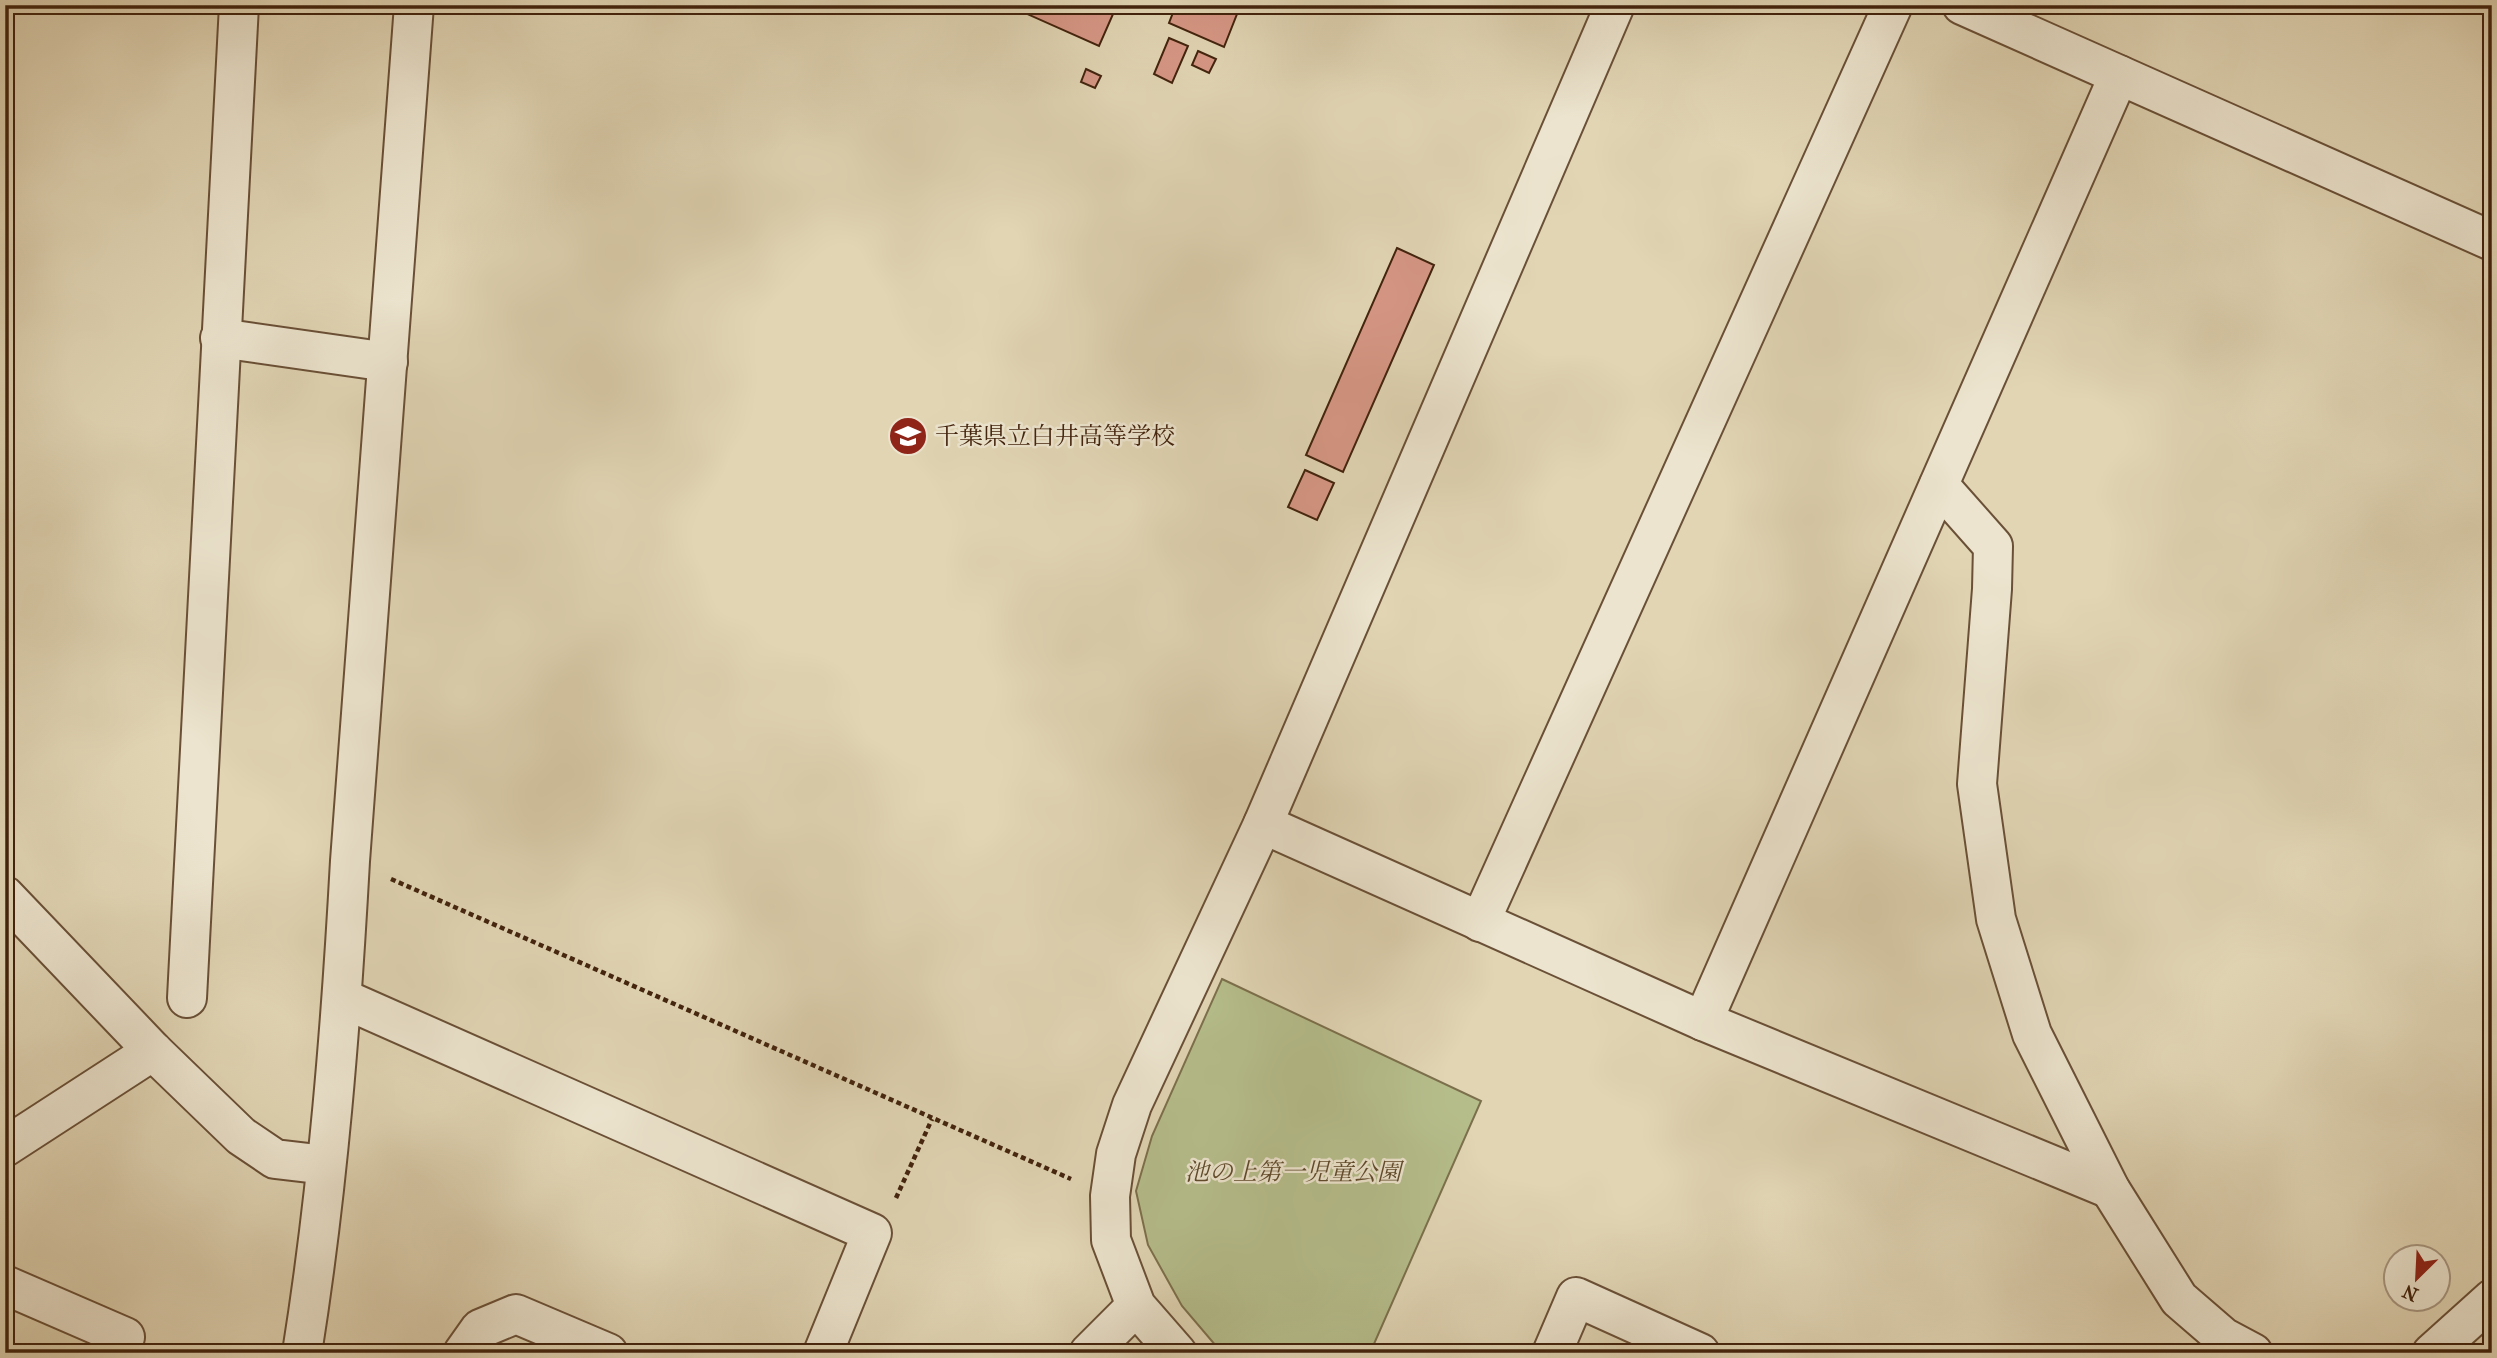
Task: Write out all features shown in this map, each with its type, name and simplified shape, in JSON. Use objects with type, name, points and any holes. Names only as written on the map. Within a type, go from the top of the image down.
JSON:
[{"type":"street","points":[[187,998],[239,5]]},
{"type":"street","points":[[302,1353],[317,1258],[342,998],[414,5]]},
{"type":"street","points":[[1177,1353],[1136,1306],[1111,1240],[1110,1196],[1116,1154],[1132,1105],[1263,824],[1615,5]]},
{"type":"street","points":[[1480,922],[1893,5]]},
{"type":"street","points":[[1962,5],[2492,241]]},
{"type":"street","points":[[1703,1021],[2119,75]]},
{"type":"street","points":[[220,338],[388,362]]},
{"type":"street","points":[[1939,485],[1993,546],[1977,784],[1996,919],[2032,1034],[2110,1189],[2179,1299],[2223,1337],[2253,1353]]},
{"type":"street","points":[[1263,824],[1703,1021],[2110,1189]]},
{"type":"street","points":[[5,896],[153,1051],[241,1136],[275,1159],[326,1165]]},
{"type":"street","points":[[342,998],[872,1233],[823,1353]]},
{"type":"street","points":[[5,1147],[153,1051]]},
{"type":"street","points":[[5,1285],[125,1337],[120,1353]]},
{"type":"street","points":[[1552,1353],[1576,1297],[1700,1353]]},
{"type":"street","points":[[2431,1353],[2492,1298]]},
{"type":"street","points":[[1089,1353],[1136,1306]]},
{"type":"street","points":[[463,1353],[481,1329],[516,1314],[608,1353]]},
{"type":"path","points":[[384,876],[1073,1180]]},
{"type":"path","points":[[872,1233],[885,1223],[932,1119]]},
{"type":"green space","name":"池の上第一児童公園","points":[[1222,979],[1481,1101],[1370,1353],[1222,1353],[1182,1306],[1148,1245],[1136,1191],[1152,1136]]},
{"type":"building","points":[[1007,5],[1117,5],[1099,46]]},
{"type":"building","points":[[1176,5],[1215,5],[1237,14],[1224,47],[1169,23]]},
{"type":"building","points":[[1169,38],[1188,46],[1172,83],[1154,74]]},
{"type":"building","points":[[1198,51],[1216,59],[1209,73],[1192,65]]},
{"type":"building","points":[[1086,69],[1101,76],[1095,88],[1081,82]]},
{"type":"building","points":[[1397,248],[1434,265],[1343,472],[1306,455]]},
{"type":"building","points":[[1305,470],[1334,483],[1317,520],[1288,507]]},
{"type":"place","name":"千葉県立白井高等学校","points":[[908,436]]}]
